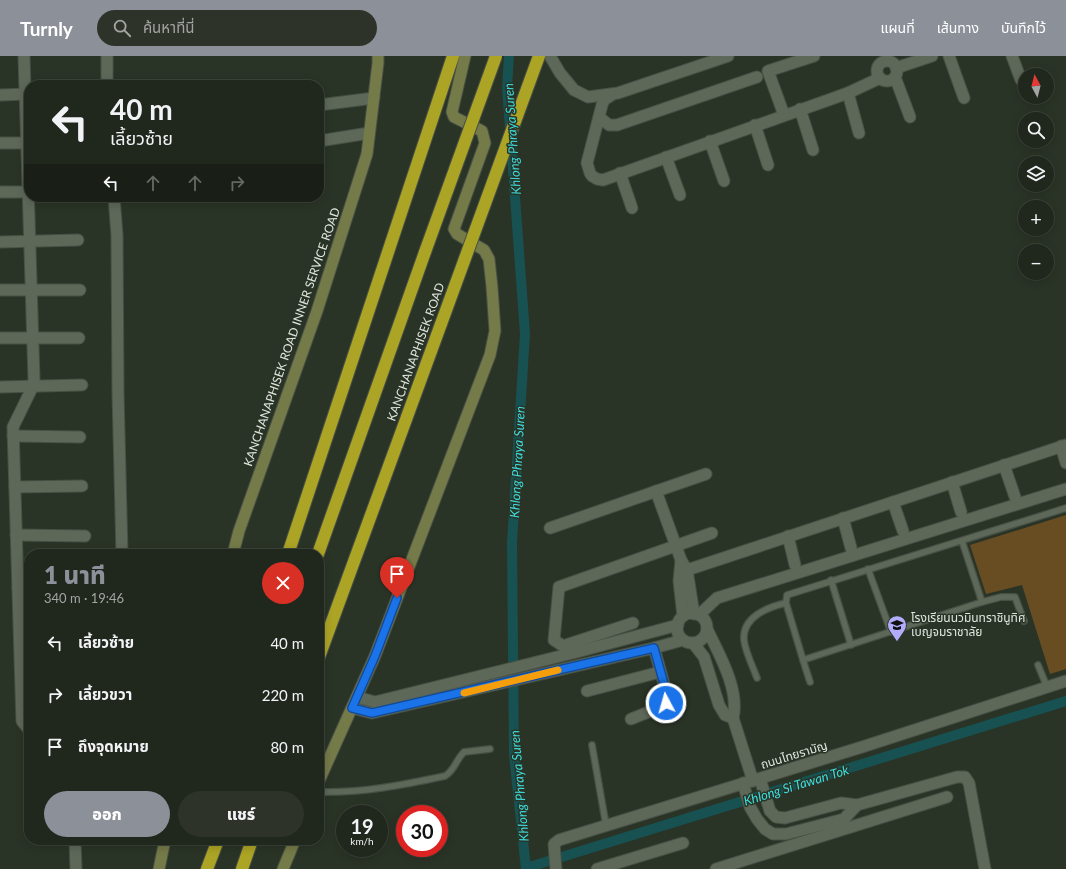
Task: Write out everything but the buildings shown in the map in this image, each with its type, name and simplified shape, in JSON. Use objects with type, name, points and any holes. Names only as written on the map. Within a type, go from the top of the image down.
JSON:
[{"type":"highway","points":[[290,549],[453,56]]},
{"type":"highway","name":"KANCHANAPHISEK ROAD","points":[[320,549],[496,56]]},
{"type":"highway","name":"KANCHANAPHISEK ROAD","points":[[324,643],[539,56]]},
{"type":"highway","points":[[208,869],[216,845]]},
{"type":"highway","points":[[242,869],[250,845]]},
{"type":"main road","name":"KANCHANAPHISEK ROAD INNER SERVICE ROAD","points":[[234,549],[239,531],[320,303],[367,154],[368,133],[374,98],[378,56]]},
{"type":"main road","points":[[324,770],[375,656],[490,355],[495,331],[489,259],[484,250],[457,234],[454,229],[485,143],[482,131],[454,117],[452,112],[465,56]]},
{"type":"main road","points":[[159,869],[164,845]]},
{"type":"main road","points":[[283,869],[292,845]]},
{"type":"street","points":[[24,56],[26,80]]},
{"type":"street","points":[[108,56],[108,80]]},
{"type":"street","points":[[550,56],[560,73],[574,90],[588,97],[613,94],[728,56]]},
{"type":"street","points":[[784,115],[768,71],[814,56]]},
{"type":"street","points":[[910,117],[896,73],[895,65],[886,61],[880,64],[877,69],[878,76],[880,78],[889,81],[896,73],[932,56]]},
{"type":"street","points":[[950,56],[964,98]]},
{"type":"street","points":[[1012,56],[1018,72]]},
{"type":"street","points":[[599,117],[609,126],[617,125],[758,77]]},
{"type":"street","points":[[613,94],[604,100],[587,163],[590,173],[598,179],[603,180],[848,93],[880,78]]},
{"type":"street","points":[[848,93],[859,133]]},
{"type":"street","points":[[0,95],[24,94]]},
{"type":"street","points":[[324,104],[374,98]]},
{"type":"street","points":[[800,109],[814,150]]},
{"type":"street","points":[[756,125],[768,164]]},
{"type":"street","points":[[324,140],[368,133]]},
{"type":"street","points":[[710,141],[724,181]]},
{"type":"street","points":[[0,143],[24,143]]},
{"type":"street","points":[[666,157],[680,195]]},
{"type":"street","points":[[620,174],[632,208]]},
{"type":"street","points":[[0,192],[24,192]]},
{"type":"street","points":[[24,636],[24,588],[16,535],[13,427],[33,386],[28,202]]},
{"type":"street","points":[[114,202],[117,235],[118,393],[122,549]]},
{"type":"street","points":[[0,242],[78,240]]},
{"type":"street","points":[[0,290],[80,290]]},
{"type":"street","points":[[0,338],[79,338]]},
{"type":"street","points":[[0,387],[82,385]]},
{"type":"street","points":[[13,436],[80,437]]},
{"type":"street","points":[[687,570],[1063,446],[1066,462]]},
{"type":"street","points":[[1004,465],[1015,497]]},
{"type":"street","points":[[550,528],[706,474]]},
{"type":"street","points":[[952,482],[961,512]]},
{"type":"street","points":[[15,487],[82,486]]},
{"type":"street","points":[[352,708],[372,713],[449,690],[469,680],[564,656],[688,618],[716,598],[1066,489]]},
{"type":"street","points":[[656,491],[681,560],[687,570],[688,618],[678,633],[704,657],[719,706],[725,715],[733,718]]},
{"type":"street","points":[[893,502],[903,531]]},
{"type":"street","points":[[843,518],[851,548]]},
{"type":"street","points":[[633,623],[563,646],[554,640],[559,587],[712,533]]},
{"type":"street","points":[[16,535],[85,536]]},
{"type":"street","points":[[788,536],[795,565]]},
{"type":"street","points":[[681,560],[679,581],[688,618]]},
{"type":"street","points":[[688,618],[705,621],[730,681],[734,697],[735,710],[733,718],[752,784],[750,807],[757,820],[765,829],[773,834],[786,834],[844,818],[862,804]]},
{"type":"street","points":[[357,697],[375,702],[449,690],[470,692],[564,668],[654,648],[688,641],[697,642],[704,637],[707,628]]},
{"type":"street","points":[[631,719],[656,709],[666,703],[664,684],[654,648]]},
{"type":"street","points":[[577,652],[580,665]]},
{"type":"street","points":[[587,692],[660,672]]},
{"type":"street","name":"ถนนไทยรามัญ","points":[[556,869],[554,844],[559,840],[606,825],[752,784],[1066,681]]},
{"type":"street","points":[[24,697],[22,721],[24,724]]},
{"type":"street","points":[[752,784],[767,802],[770,811],[776,817],[785,818],[841,803],[862,804],[957,777],[965,777],[970,783],[985,869]]},
{"type":"street","points":[[716,869],[947,797]]},
{"type":"street","points":[[862,804],[872,820]]},
{"type":"street","points":[[596,869],[683,843]]},
{"type":"street","points":[[75,845],[76,869]]},
{"type":"lane","points":[[810,682],[786,603],[787,595],[831,580],[962,542],[1066,508]]},
{"type":"lane","points":[[962,542],[982,602]]},
{"type":"lane","points":[[868,569],[891,632]]},
{"type":"lane","points":[[831,580],[851,645]]},
{"type":"lane","points":[[803,660],[1001,597],[1015,597],[1024,622]]},
{"type":"lane","points":[[758,678],[744,642],[744,633],[749,623],[756,615],[773,606],[786,603]]},
{"type":"lane","points":[[1038,665],[1047,687]]},
{"type":"lane","points":[[592,746],[606,825]]},
{"type":"lane","points":[[324,792],[388,788],[445,776],[451,773],[456,761],[464,752],[490,749]]},
{"type":"shaded area","points":[[1066,515],[1066,669],[1050,674],[1022,585],[986,594],[970,545]]},
{"type":"waterway","name":"Khlong Phraya Suren","points":[[509,56],[507,87],[525,334],[512,543],[514,755],[526,869]]},
{"type":"waterway","name":"Khlong Si Tawan Tok","points":[[526,868],[1066,701]]},
{"type":"slow traffic","points":[[464,693],[558,670]]},
{"type":"place","name":"โรงเรียนนวมินทราชินูทิศ เบญจมราชาลัย","points":[[897,642]]},
{"type":"route","points":[[397,598],[375,656],[352,708],[372,713],[470,692],[564,668],[654,648],[664,684],[666,703]]}]
